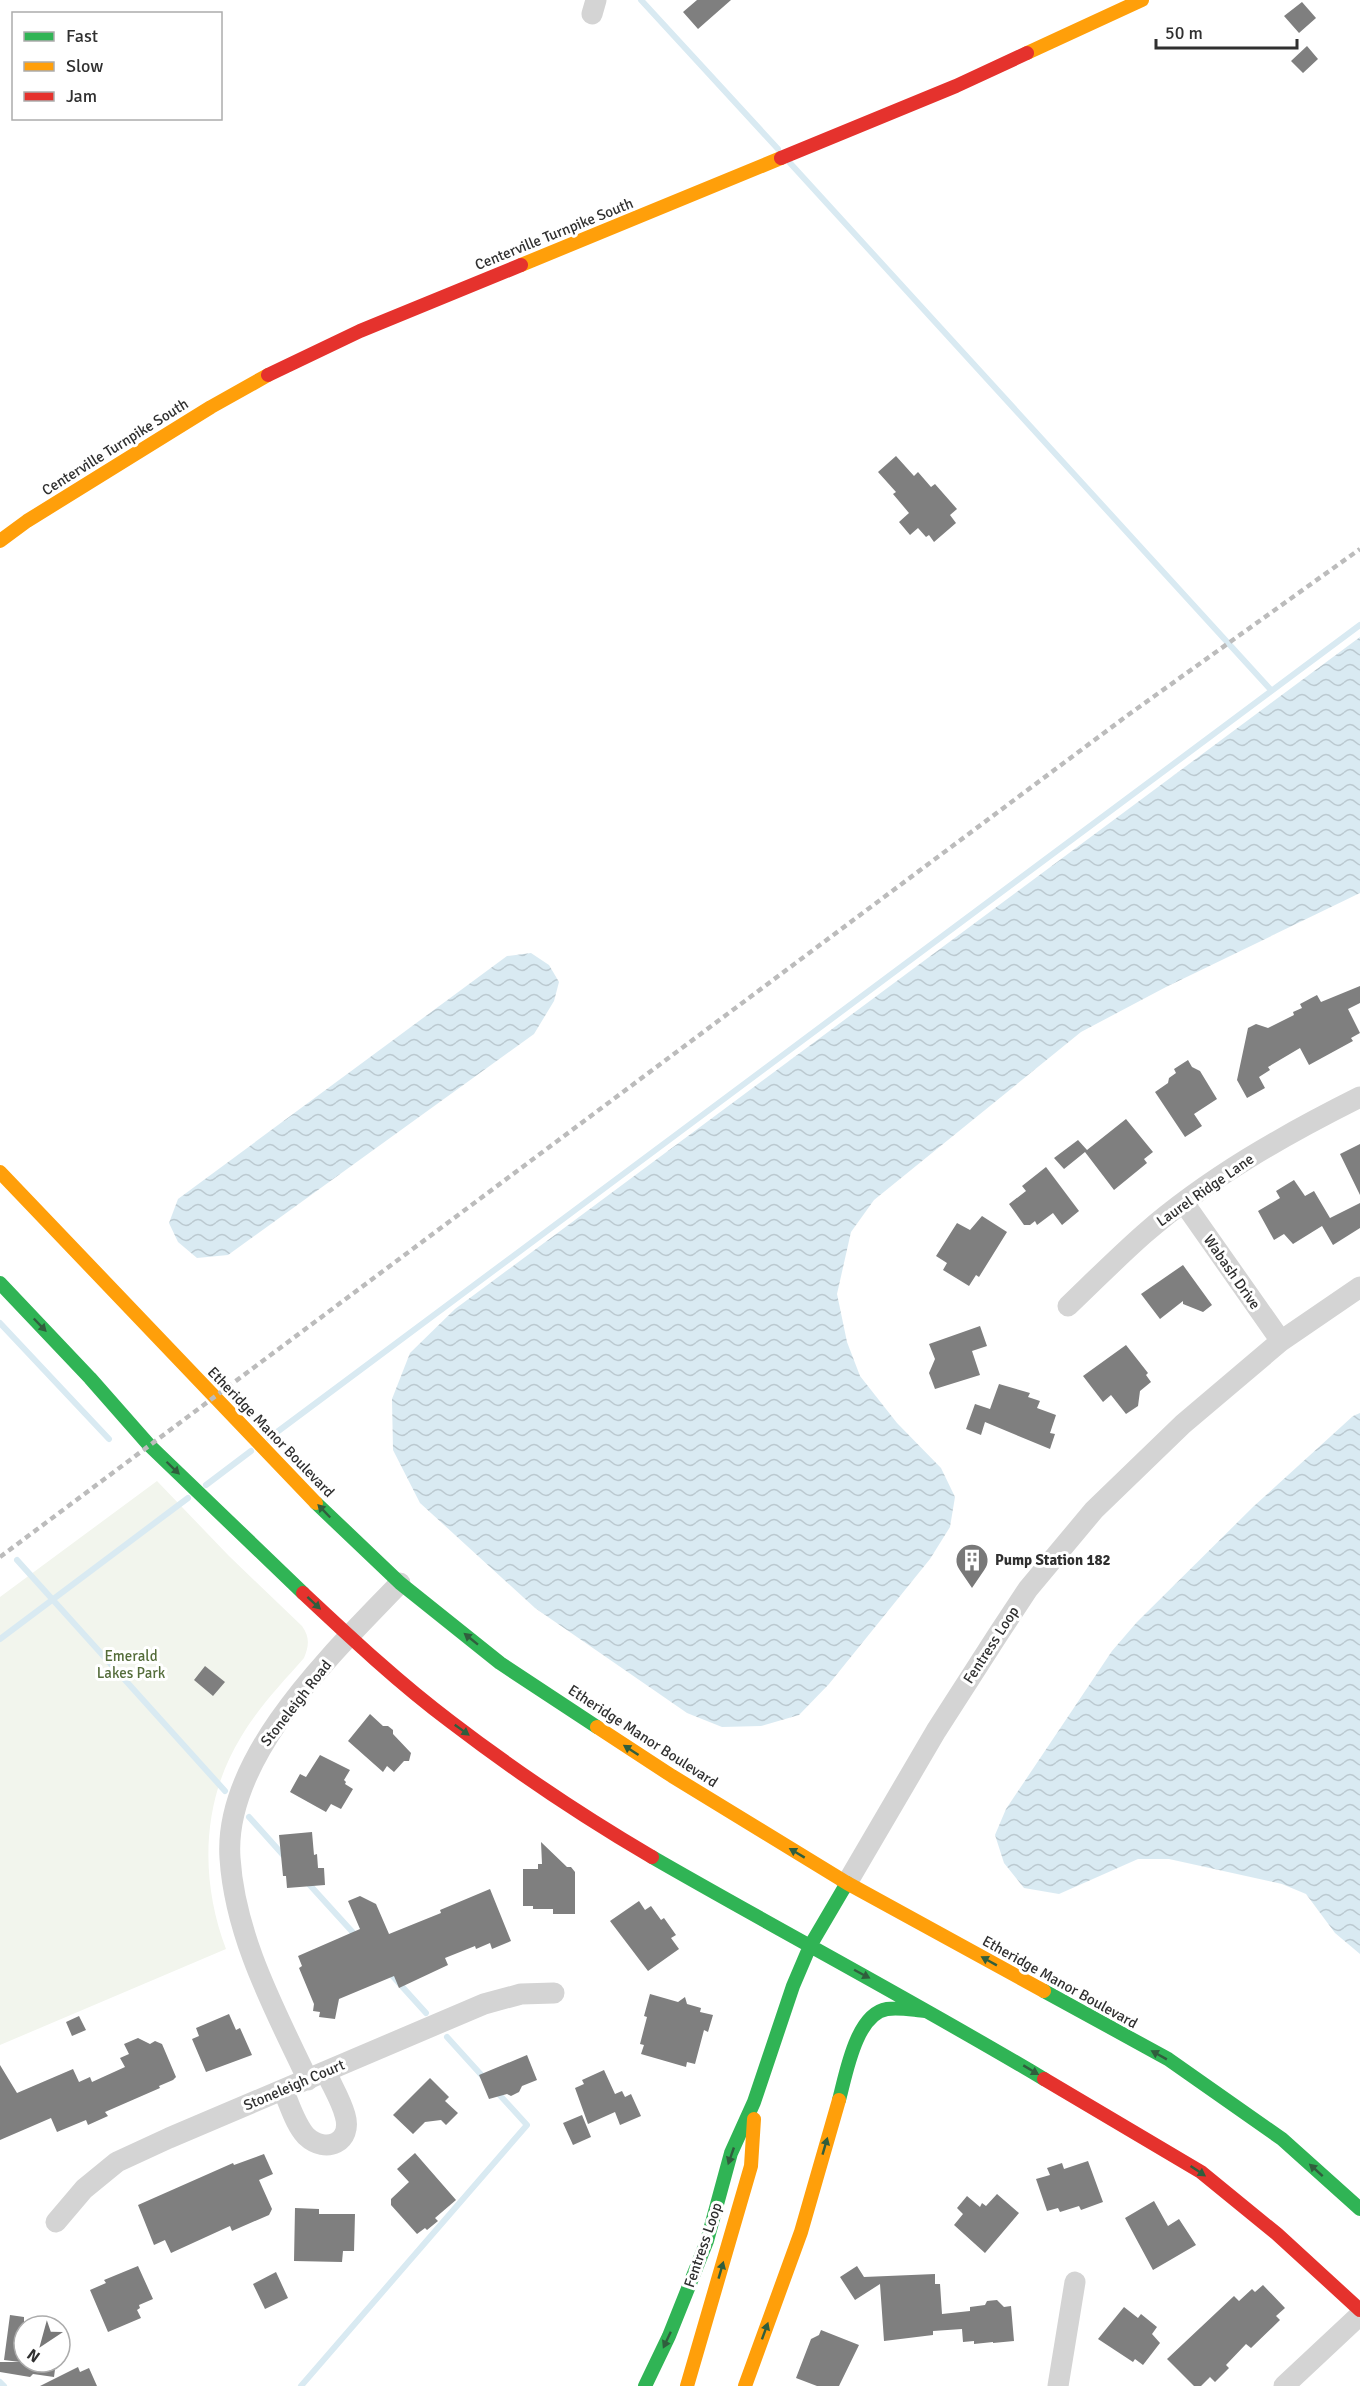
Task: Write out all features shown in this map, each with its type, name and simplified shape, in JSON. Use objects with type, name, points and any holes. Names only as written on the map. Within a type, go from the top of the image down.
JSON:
[{"type":"main road","name":"Centerville Turnpike South","points":[[0,542],[27,521],[211,406],[270,374],[360,331],[956,86],[1142,0]]},
{"type":"main road","name":"Etheridge Manor Boulevard","points":[[0,1172],[330,1517],[400,1583],[500,1663],[672,1776],[847,1883],[1168,2060],[1281,2139],[1360,2209]]},
{"type":"main road","points":[[0,1283],[90,1378],[149,1445],[248,1542],[349,1636],[449,1721],[519,1772],[632,1845],[930,2012],[1201,2172],[1277,2234],[1360,2310]]},
{"type":"main road","name":"Fentress Loop","points":[[645,2386],[669,2336],[707,2241],[731,2153],[754,2102],[793,1986],[810,1946],[847,1883]]},
{"type":"main road","points":[[745,2386],[801,2232],[850,2060],[863,2026],[874,2015],[887,2009],[930,2012]]},
{"type":"main road","name":"Fentress Loop","points":[[687,2386],[751,2166],[754,2102]]},
{"type":"street","name":"Laurel Ridge Lane","points":[[1068,1306],[1145,1233],[1223,1174],[1299,1128],[1360,1097]]},
{"type":"street","name":"Wabash Drive","points":[[1184,1203],[1281,1341]]},
{"type":"street","name":"Fentress Loop","points":[[847,1883],[936,1731],[1028,1589],[1094,1510],[1183,1424],[1281,1341],[1360,1287]]},
{"type":"street","name":"Stoneleigh Road","points":[[283,2090],[297,2123],[305,2135],[317,2144],[330,2146],[340,2140],[346,2129],[346,2116],[317,2076],[272,2005],[245,1937],[234,1893],[229,1856],[232,1821],[242,1784],[261,1747],[291,1705],[349,1636],[400,1583]]},
{"type":"street","name":"Stoneleigh Court","points":[[56,2222],[84,2189],[117,2163],[169,2138],[484,2004],[521,1994],[554,1993]]},
{"type":"street","points":[[1058,2386],[1075,2282]]},
{"type":"street","points":[[1284,2386],[1360,2315]]},
{"type":"green space","name":"Emerald Lakes Park","points":[[157,1481],[229,1556],[302,1626],[307,1638],[308,1646],[304,1658],[248,1726],[228,1762],[218,1788],[212,1814],[209,1869],[212,1896],[226,1949],[0,2045],[0,1597]]},
{"type":"water","points":[[1360,637],[1360,893],[1166,987],[1081,1032],[874,1200],[851,1232],[837,1294],[847,1342],[860,1376],[897,1423],[941,1468],[955,1497],[950,1527],[930,1559],[829,1684],[799,1715],[761,1726],[722,1727],[687,1713],[535,1608],[420,1503],[393,1450],[392,1399],[410,1353],[455,1309]]},
{"type":"water","points":[[531,953],[549,965],[559,982],[554,1001],[534,1034],[228,1255],[197,1258],[178,1242],[169,1223],[178,1199],[507,956]]},
{"type":"water","points":[[1360,1413],[1360,1954],[1335,1933],[1306,1894],[1282,1884],[1169,1859],[1138,1859],[1059,1894],[1024,1888],[1004,1863],[995,1835],[1006,1809],[1112,1651],[1137,1622],[1254,1506],[1353,1416]]},
{"type":"building","points":[[697,0],[731,0],[698,29],[683,12]]},
{"type":"building","points":[[1302,2],[1316,18],[1299,33],[1284,16]]},
{"type":"building","points":[[1307,46],[1318,59],[1303,73],[1291,61]]},
{"type":"building","points":[[896,456],[914,476],[918,472],[931,487],[935,484],[957,509],[950,515],[956,523],[934,542],[929,535],[926,537],[918,528],[910,535],[899,522],[909,513],[893,494],[896,492],[878,472]]},
{"type":"building","points":[[1360,986],[1360,1003],[1348,1009],[1360,1033],[1351,1038],[1353,1041],[1309,1065],[1300,1048],[1268,1067],[1270,1070],[1259,1077],[1265,1088],[1247,1098],[1237,1080],[1248,1028],[1256,1024],[1268,1028],[1294,1015],[1293,1012],[1302,1008],[1300,1004],[1317,995],[1321,1002]]},
{"type":"building","points":[[1188,1060],[1192,1067],[1200,1071],[1217,1099],[1194,1114],[1202,1126],[1185,1137],[1155,1092],[1168,1083],[1169,1078],[1176,1073],[1174,1069]]},
{"type":"building","points":[[1126,1119],[1153,1152],[1144,1159],[1147,1163],[1114,1190],[1085,1152],[1064,1169],[1054,1158],[1078,1140],[1087,1150]]},
{"type":"building","points":[[1360,1144],[1360,1195],[1340,1154]]},
{"type":"building","points":[[1046,1167],[1079,1211],[1062,1225],[1053,1213],[1037,1225],[1035,1221],[1030,1225],[1024,1225],[1009,1204],[1026,1191],[1022,1186]]},
{"type":"building","points":[[1294,1180],[1305,1196],[1314,1191],[1330,1218],[1360,1203],[1360,1228],[1333,1245],[1322,1226],[1293,1244],[1284,1234],[1274,1240],[1258,1211],[1280,1198],[1276,1191]]},
{"type":"building","points":[[982,1216],[1007,1232],[979,1277],[976,1275],[969,1286],[943,1270],[947,1263],[936,1256],[957,1223],[970,1230]]},
{"type":"building","points":[[1183,1265],[1212,1305],[1203,1312],[1183,1304],[1183,1301],[1160,1319],[1141,1294]]},
{"type":"building","points":[[980,1326],[987,1346],[972,1351],[980,1375],[935,1389],[929,1373],[935,1359],[929,1344]]},
{"type":"building","points":[[1126,1345],[1148,1373],[1146,1375],[1151,1382],[1140,1391],[1138,1406],[1126,1414],[1111,1395],[1103,1402],[1083,1376]]},
{"type":"building","points":[[999,1384],[1030,1393],[1028,1397],[1040,1401],[1037,1408],[1056,1415],[1050,1433],[1055,1434],[1050,1449],[985,1422],[981,1435],[966,1429],[975,1404],[990,1409]]},
{"type":"building","points":[[205,1666],[225,1682],[213,1696],[194,1680]]},
{"type":"building","points":[[370,1714],[383,1726],[388,1726],[393,1730],[393,1734],[411,1753],[409,1761],[404,1761],[394,1772],[387,1766],[383,1772],[348,1741]]},
{"type":"building","points":[[320,1755],[350,1770],[344,1780],[345,1784],[353,1789],[341,1809],[331,1804],[326,1812],[290,1792],[300,1774],[306,1777]]},
{"type":"building","points":[[312,1832],[314,1855],[317,1854],[318,1868],[324,1868],[325,1885],[287,1888],[286,1876],[283,1876],[279,1835]]},
{"type":"building","points":[[541,1842],[575,1872],[575,1914],[553,1914],[553,1909],[533,1909],[533,1906],[523,1906],[523,1869],[538,1869],[538,1864],[542,1864]]},
{"type":"building","points":[[490,1889],[511,1941],[492,1949],[490,1943],[476,1949],[475,1946],[445,1958],[448,1965],[399,1988],[394,1976],[339,1999],[335,2019],[319,2017],[320,2012],[313,2011],[314,2004],[299,1968],[302,1966],[298,1956],[360,1929],[348,1901],[360,1896],[376,1904],[389,1934],[441,1913],[440,1910]]},
{"type":"building","points":[[639,1901],[645,1910],[651,1906],[661,1920],[664,1918],[676,1935],[671,1938],[679,1949],[648,1971],[610,1921]]},
{"type":"building","points":[[650,1994],[678,2002],[685,1997],[687,2004],[701,2008],[700,2012],[713,2015],[708,2032],[704,2030],[695,2064],[687,2062],[686,2067],[641,2054],[644,2045],[640,2044],[647,2017],[644,2016]]},
{"type":"building","points":[[229,2014],[236,2030],[240,2028],[252,2055],[206,2072],[192,2039],[199,2036],[196,2028]]},
{"type":"building","points":[[79,2016],[86,2030],[72,2036],[66,2022]]},
{"type":"building","points":[[138,2038],[150,2044],[155,2041],[162,2044],[176,2077],[173,2080],[105,2112],[108,2116],[88,2125],[86,2120],[57,2132],[51,2118],[0,2140],[0,2065],[17,2093],[73,2069],[79,2082],[90,2077],[92,2082],[125,2067],[120,2058],[129,2054],[124,2044]]},
{"type":"building","points":[[527,2055],[537,2080],[522,2086],[519,2092],[511,2096],[507,2094],[489,2099],[479,2075]]},
{"type":"building","points":[[604,2070],[615,2094],[622,2091],[625,2097],[631,2094],[641,2116],[620,2125],[615,2112],[588,2124],[575,2088],[584,2084],[582,2080]]},
{"type":"building","points":[[430,2078],[449,2097],[445,2101],[458,2113],[446,2125],[441,2120],[425,2122],[413,2134],[393,2115]]},
{"type":"building","points":[[582,2115],[591,2137],[573,2145],[563,2123]]},
{"type":"building","points":[[415,2153],[456,2200],[435,2218],[438,2221],[427,2230],[425,2228],[417,2234],[391,2205],[391,2199],[409,2182],[397,2169]]},
{"type":"building","points":[[264,2154],[273,2174],[259,2180],[272,2209],[269,2215],[232,2231],[230,2226],[171,2253],[165,2240],[154,2245],[138,2205],[233,2163],[234,2165]]},
{"type":"building","points":[[1088,2161],[1103,2202],[1081,2210],[1079,2206],[1060,2212],[1058,2208],[1047,2211],[1036,2179],[1050,2175],[1047,2168],[1062,2163],[1064,2169]]},
{"type":"building","points":[[997,2194],[1019,2213],[985,2253],[954,2225],[963,2214],[957,2208],[967,2196],[980,2207],[982,2203],[986,2206]]},
{"type":"building","points":[[1154,2201],[1168,2226],[1179,2219],[1196,2245],[1153,2270],[1125,2218]]},
{"type":"building","points":[[295,2208],[319,2209],[319,2214],[355,2214],[354,2251],[343,2251],[342,2262],[294,2261]]},
{"type":"building","points":[[138,2266],[153,2299],[139,2305],[140,2308],[137,2310],[141,2318],[108,2332],[90,2290],[106,2283],[104,2280]]},
{"type":"building","points":[[857,2266],[864,2277],[935,2274],[935,2284],[940,2284],[942,2314],[970,2311],[970,2307],[985,2305],[987,2301],[997,2300],[1004,2307],[1011,2306],[1014,2341],[974,2344],[974,2341],[963,2342],[962,2329],[933,2331],[933,2335],[884,2341],[880,2284],[855,2300],[840,2277]]},
{"type":"building","points":[[276,2272],[288,2298],[265,2309],[253,2284]]},
{"type":"building","points":[[1263,2285],[1285,2308],[1276,2316],[1280,2320],[1251,2348],[1246,2344],[1226,2365],[1229,2368],[1215,2382],[1210,2377],[1201,2386],[1194,2386],[1167,2359],[1234,2296],[1239,2301],[1252,2289],[1255,2292]]},
{"type":"building","points":[[1124,2307],[1138,2318],[1141,2314],[1157,2327],[1152,2334],[1160,2343],[1143,2365],[1135,2359],[1133,2362],[1098,2339]]},
{"type":"building","points":[[10,2315],[12,2315],[12,2361],[4,2360]]},
{"type":"building","points":[[821,2330],[859,2345],[839,2386],[817,2386],[796,2378],[811,2339],[819,2335]]},
{"type":"building","points":[[0,2362],[12,2362],[12,2374],[0,2372]]},
{"type":"building","points":[[78,2367],[80,2372],[89,2368],[97,2386],[40,2386],[64,2374],[72,2374],[72,2370]]},
{"type":"building","points":[[12,2374],[33,2374],[30,2377]]},
{"type":"building","points":[[33,2374],[54,2374],[54,2377]]},
{"type":"waterway","points":[[641,0],[778,149]]},
{"type":"waterway","points":[[790,163],[1271,690]]},
{"type":"waterway","points":[[269,1438],[1360,625]]},
{"type":"waterway","points":[[0,1323],[109,1439]]},
{"type":"waterway","points":[[206,1485],[251,1451]]},
{"type":"waterway","points":[[0,1639],[188,1498]]},
{"type":"waterway","points":[[17,1560],[225,1791]]},
{"type":"waterway","points":[[249,1817],[284,1856]]},
{"type":"waterway","points":[[307,1882],[357,1937]]},
{"type":"waterway","points":[[388,1971],[426,2013]]},
{"type":"waterway","points":[[447,2037],[485,2079]]},
{"type":"waterway","points":[[301,2386],[527,2125],[496,2091]]},
{"type":"waterway","points":[[0,2382],[4,2386]]},
{"type":"railway","points":[[0,1557],[1128,715],[1360,549]]},
{"type":"traffic: fast","points":[[0,1283],[90,1378],[149,1445],[303,1593]]},
{"type":"traffic: fast","points":[[316,1503],[400,1583],[500,1663],[597,1727]]},
{"type":"traffic: fast","points":[[652,1857],[1044,2079]]},
{"type":"traffic: fast","points":[[645,2386],[669,2336],[707,2241],[731,2153],[754,2102],[793,1986],[810,1946],[847,1883]]},
{"type":"traffic: fast","points":[[1044,1991],[1168,2059],[1282,2139],[1360,2209]]},
{"type":"traffic: fast","points":[[839,2100],[854,2047],[867,2022],[876,2013],[887,2009],[925,2011]]},
{"type":"traffic: slow","points":[[1027,53],[1142,0]]},
{"type":"traffic: slow","points":[[521,265],[781,158]]},
{"type":"traffic: slow","points":[[0,541],[27,521],[211,407],[268,375]]},
{"type":"traffic: slow","points":[[0,1172],[316,1503]]},
{"type":"traffic: slow","points":[[597,1727],[672,1776],[847,1883],[1044,1991]]},
{"type":"traffic: slow","points":[[745,2386],[801,2232],[839,2100]]},
{"type":"traffic: slow","points":[[687,2386],[751,2166],[754,2119]]},
{"type":"traffic: jam","points":[[781,158],[956,86],[1027,53]]},
{"type":"traffic: jam","points":[[268,375],[360,331],[521,265]]},
{"type":"traffic: jam","points":[[303,1593],[394,1676],[451,1722],[549,1792],[652,1857]]},
{"type":"traffic: jam","points":[[1044,2079],[1201,2172],[1277,2234],[1360,2310]]},
{"type":"place","name":"Pump Station 182","points":[[972,1589]]}]
